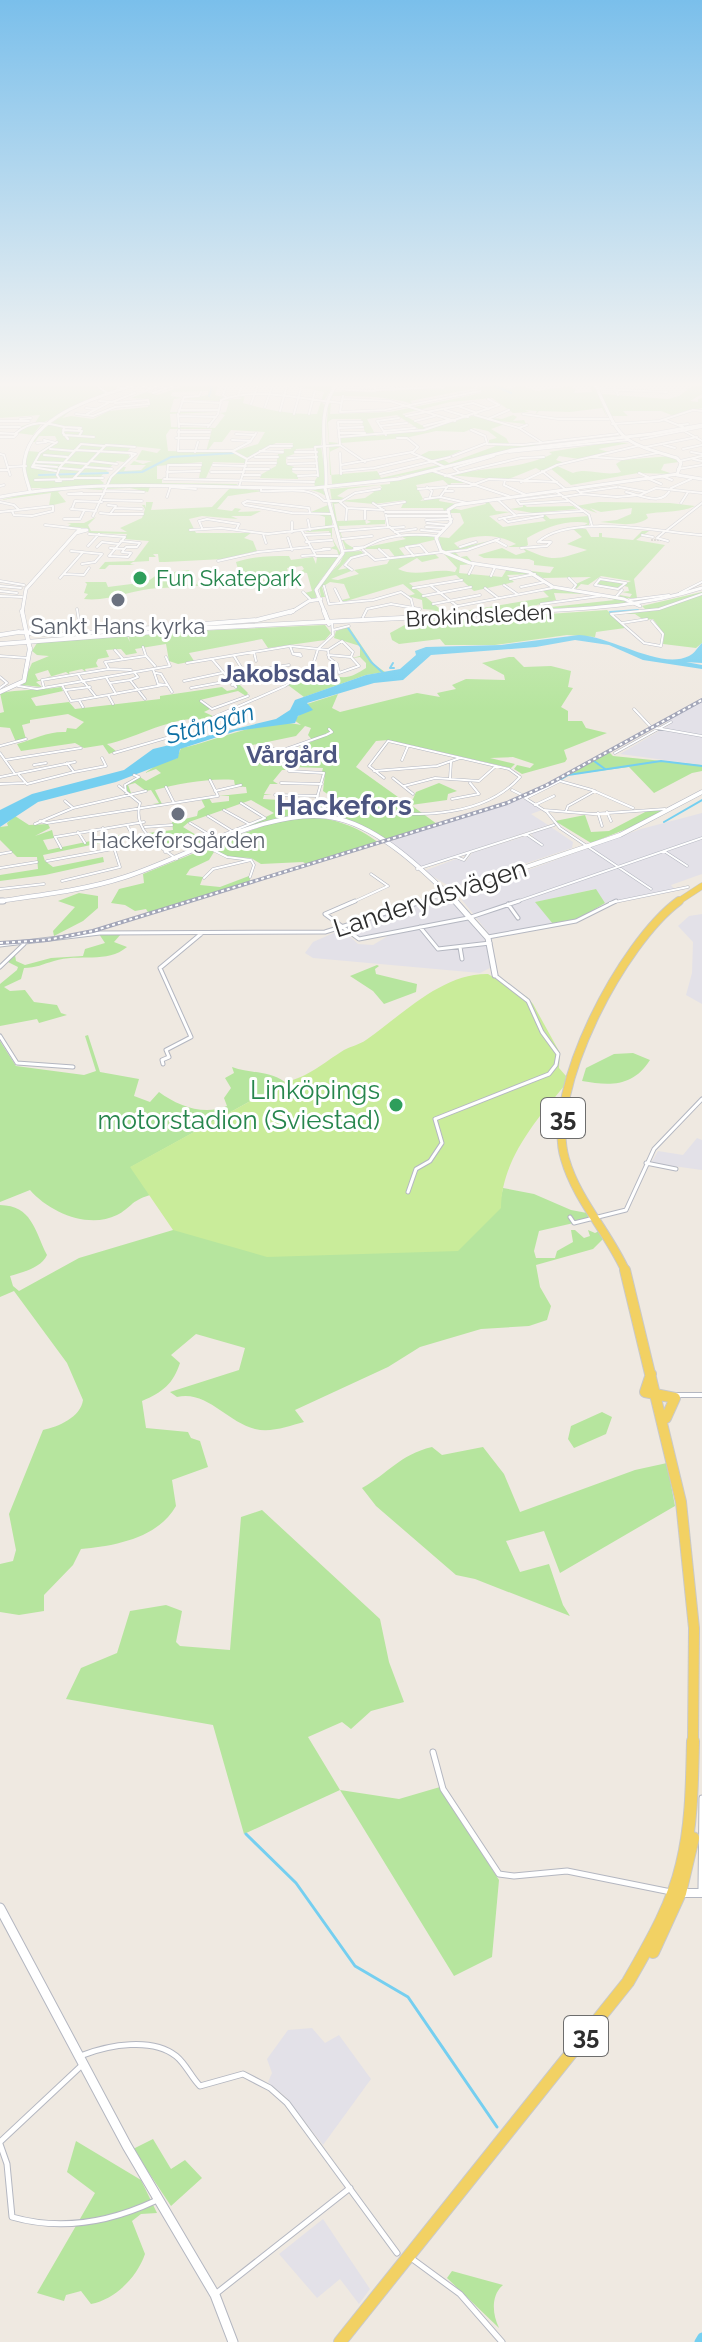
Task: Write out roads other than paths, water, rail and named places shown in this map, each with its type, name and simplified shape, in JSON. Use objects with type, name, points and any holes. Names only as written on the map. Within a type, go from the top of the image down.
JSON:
[{"type":"main road","points":[[0,500],[22,493]]},
{"type":"main road","points":[[329,493],[343,551],[340,561],[320,586],[320,599],[330,623]]},
{"type":"main road","name":"Brokindsleden","points":[[330,623],[636,605],[702,591]]},
{"type":"main road","name":"Brokindsleden","points":[[0,645],[28,638],[636,605]]},
{"type":"main road","name":"Brokindsleden","points":[[0,645],[28,638],[111,633]]},
{"type":"main road","name":"35","points":[[342,2342],[608,2009],[652,1943],[677,1893],[690,1814],[695,1652],[681,1502],[654,1394],[633,1279],[621,1250],[577,1189],[565,1159],[560,1126],[564,1094],[598,1016],[634,952],[659,918],[702,887]]},
{"type":"main road","name":"35","points":[[342,2342],[637,1978],[662,1935],[677,1893],[694,1827],[700,1665],[687,1522],[666,1418],[654,1394],[652,1373],[630,1282],[598,1218]]},
{"type":"main road","points":[[654,1394],[672,1396],[675,1401],[666,1418]]},
{"type":"main road","points":[[0,1908],[158,2200],[215,2295],[233,2342]]},
{"type":"street","points":[[93,516],[103,501],[104,493]]},
{"type":"street","points":[[315,493],[324,501],[340,501],[354,493]]},
{"type":"street","points":[[440,497],[443,493]]},
{"type":"street","points":[[492,493],[500,497],[515,515]]},
{"type":"street","points":[[522,493],[526,495]]},
{"type":"street","points":[[538,493],[451,507],[450,516],[435,543],[443,553],[474,564],[535,574],[551,585]]},
{"type":"street","points":[[558,493],[590,516],[592,526]]},
{"type":"street","points":[[568,501],[521,505],[517,500],[579,493]]},
{"type":"street","points":[[583,493],[623,499],[645,493]]},
{"type":"street","points":[[632,493],[661,500],[668,493]]},
{"type":"street","points":[[681,503],[687,493]]},
{"type":"street","points":[[592,500],[593,495]]},
{"type":"street","points":[[425,499],[440,497],[467,503]]},
{"type":"street","points":[[96,511],[72,509],[75,501],[111,498],[142,501]]},
{"type":"street","points":[[0,500],[18,507],[53,506],[53,510],[24,516],[14,515],[12,511]]},
{"type":"street","points":[[340,501],[347,508],[409,514],[427,519],[443,530]]},
{"type":"street","points":[[366,504],[405,502]]},
{"type":"street","points":[[310,514],[307,507],[294,504],[243,503],[256,509],[310,514],[333,514]]},
{"type":"street","points":[[108,505],[142,509]]},
{"type":"street","points":[[375,505],[385,513],[390,528],[401,536]]},
{"type":"street","points":[[656,538],[701,505]]},
{"type":"street","points":[[0,512],[18,507]]},
{"type":"street","points":[[39,508],[44,513]]},
{"type":"street","points":[[110,514],[115,508]]},
{"type":"street","points":[[346,520],[347,508]]},
{"type":"street","points":[[137,509],[137,514]]},
{"type":"street","points":[[365,509],[365,519]]},
{"type":"street","points":[[64,519],[80,519],[84,511]]},
{"type":"street","points":[[503,518],[511,522],[583,511]]},
{"type":"street","points":[[100,513],[143,514]]},
{"type":"street","points":[[499,519],[515,515],[543,516]]},
{"type":"street","points":[[427,519],[450,516]]},
{"type":"street","points":[[427,519],[450,516]]},
{"type":"street","points":[[203,529],[199,521],[207,519],[237,524],[240,526],[236,530]]},
{"type":"street","points":[[308,520],[310,530]]},
{"type":"street","points":[[324,521],[324,526]]},
{"type":"street","points":[[292,522],[292,532]]},
{"type":"street","points":[[45,525],[78,531]]},
{"type":"street","points":[[276,525],[281,539]]},
{"type":"street","points":[[260,526],[266,543]]},
{"type":"street","points":[[303,533],[335,526]]},
{"type":"street","points":[[521,548],[539,544],[541,536],[549,531],[592,526],[702,535]]},
{"type":"street","points":[[340,531],[404,527]]},
{"type":"street","points":[[368,529],[379,542]]},
{"type":"street","points":[[395,532],[416,529]]},
{"type":"street","points":[[190,530],[330,534]]},
{"type":"street","points":[[421,530],[443,530]]},
{"type":"street","points":[[343,551],[401,536],[443,530]]},
{"type":"street","points":[[18,686],[25,679],[30,658],[22,597],[78,531]]},
{"type":"street","points":[[303,533],[316,556]]},
{"type":"street","points":[[89,534],[125,537],[109,556],[126,558],[131,553],[122,552],[124,549]]},
{"type":"street","points":[[88,546],[99,534]]},
{"type":"street","points":[[642,535],[668,541]]},
{"type":"street","points":[[111,543],[117,536]]},
{"type":"street","points":[[342,539],[372,536]]},
{"type":"street","points":[[288,538],[292,550]]},
{"type":"street","points":[[306,542],[332,540]]},
{"type":"street","points":[[460,547],[497,540],[506,546]]},
{"type":"street","points":[[97,547],[102,542],[141,542],[137,547],[110,548]]},
{"type":"street","points":[[274,543],[276,552]]},
{"type":"street","points":[[364,548],[366,554],[375,560],[467,550],[474,544]]},
{"type":"street","points":[[474,544],[487,550]]},
{"type":"street","points":[[414,556],[406,547],[420,545],[428,554]]},
{"type":"street","points":[[259,547],[260,552]]},
{"type":"street","points":[[218,561],[260,552],[331,548]]},
{"type":"street","points":[[354,548],[364,548]]},
{"type":"street","points":[[384,549],[379,549],[389,558]]},
{"type":"street","points":[[64,574],[84,575],[89,568],[81,568],[82,564],[95,562],[102,554],[71,551]]},
{"type":"street","points":[[60,578],[83,552]]},
{"type":"street","points":[[352,570],[345,565],[350,559],[366,554]]},
{"type":"street","points":[[302,556],[338,556]]},
{"type":"street","points":[[469,574],[474,564]]},
{"type":"street","points":[[491,576],[495,567]]},
{"type":"street","points":[[510,579],[535,574]]},
{"type":"street","points":[[569,578],[572,588]]},
{"type":"street","points":[[590,594],[600,579],[626,583],[616,597]]},
{"type":"street","points":[[413,588],[462,580]]},
{"type":"street","points":[[0,581],[23,586],[0,586]]},
{"type":"street","points":[[1,593],[12,582]]},
{"type":"street","points":[[652,621],[663,634],[661,646],[646,644],[611,614],[679,593],[702,582]]},
{"type":"street","points":[[430,585],[455,607],[551,585]]},
{"type":"street","points":[[504,585],[517,594]]},
{"type":"street","points":[[521,587],[551,585],[604,597]]},
{"type":"street","points":[[595,585],[621,590]]},
{"type":"street","points":[[423,596],[471,587]]},
{"type":"street","points":[[485,588],[498,598]]},
{"type":"street","points":[[335,589],[342,603]]},
{"type":"street","points":[[303,592],[310,600]]},
{"type":"street","points":[[0,635],[28,638],[111,633],[271,618],[310,600],[320,599],[329,604],[365,601],[401,592],[411,599],[413,607]]},
{"type":"street","points":[[531,592],[538,597]]},
{"type":"street","points":[[1,593],[22,597]]},
{"type":"street","points":[[1,593],[17,593]]},
{"type":"street","points":[[541,604],[590,594],[616,597],[636,605]]},
{"type":"street","points":[[433,604],[480,595]]},
{"type":"street","points":[[387,597],[395,604]]},
{"type":"street","points":[[505,597],[512,602]]},
{"type":"street","points":[[373,600],[379,605]]},
{"type":"street","points":[[365,601],[373,606]]},
{"type":"street","points":[[363,617],[362,614],[379,605],[395,604],[420,609]]},
{"type":"street","points":[[77,609],[79,633]]},
{"type":"street","points":[[622,623],[647,619]]},
{"type":"street","points":[[114,753],[158,741],[294,681],[313,666],[318,649],[331,637],[330,623],[348,624]]},
{"type":"street","points":[[328,652],[339,642],[346,642],[353,652],[351,657]]},
{"type":"street","points":[[290,646],[293,654]]},
{"type":"street","points":[[187,663],[290,646],[318,649],[351,657],[359,666],[343,674],[338,672],[338,666],[328,652]]},
{"type":"street","points":[[110,683],[138,677],[115,650]]},
{"type":"street","points":[[254,652],[256,661]]},
{"type":"street","points":[[0,656],[30,658]]},
{"type":"street","points":[[109,669],[105,662],[148,656],[155,668],[154,678],[172,692]]},
{"type":"street","points":[[234,656],[244,672],[289,665]]},
{"type":"street","points":[[0,690],[18,686],[44,688],[170,666],[166,657]]},
{"type":"street","points":[[212,659],[234,686],[259,679]]},
{"type":"street","points":[[44,688],[41,682],[46,679],[109,669],[133,671]]},
{"type":"street","points":[[42,673],[46,679]]},
{"type":"street","points":[[156,673],[161,674],[165,685]]},
{"type":"street","points":[[184,681],[222,673]]},
{"type":"street","points":[[78,674],[96,697]]},
{"type":"street","points":[[0,677],[7,684],[0,690]]},
{"type":"street","points":[[106,677],[116,694]]},
{"type":"street","points":[[284,678],[294,681]]},
{"type":"street","points":[[130,680],[145,699]]},
{"type":"street","points":[[191,688],[229,681]]},
{"type":"street","points":[[62,685],[71,701],[165,685]]},
{"type":"street","points":[[65,691],[90,687]]},
{"type":"street","points":[[108,695],[113,704]]},
{"type":"street","points":[[201,701],[212,709],[247,695],[254,700]]},
{"type":"street","points":[[79,700],[83,707]]},
{"type":"street","points":[[634,709],[646,724],[658,730],[702,736]]},
{"type":"street","points":[[228,712],[239,717]]},
{"type":"street","points":[[216,717],[227,722]]},
{"type":"street","points":[[615,753],[671,722]]},
{"type":"street","points":[[312,815],[324,773],[292,772],[288,769],[286,750],[308,737],[319,741],[332,732],[329,729]]},
{"type":"street","points":[[149,735],[158,741]]},
{"type":"street","points":[[0,746],[26,739]]},
{"type":"street","points":[[130,741],[139,746]]},
{"type":"street","points":[[312,808],[420,815],[491,801],[512,790],[520,775],[496,766],[388,741],[369,765],[384,778]]},
{"type":"street","points":[[399,768],[408,746]]},
{"type":"street","points":[[5,760],[81,748]]},
{"type":"street","points":[[260,748],[286,750]]},
{"type":"street","points":[[0,753],[25,783]]},
{"type":"street","points":[[0,784],[25,783],[107,768],[102,758]]},
{"type":"street","points":[[374,771],[437,766],[460,758]]},
{"type":"street","points":[[260,762],[287,761]]},
{"type":"street","points":[[0,777],[75,762]]},
{"type":"street","points":[[450,779],[451,762]]},
{"type":"street","points":[[34,765],[45,763],[45,768]]},
{"type":"street","points":[[67,763],[74,772]]},
{"type":"street","points":[[404,786],[435,778],[470,783],[482,781],[496,766]]},
{"type":"street","points":[[126,794],[125,785],[138,778],[134,775]]},
{"type":"street","points":[[393,778],[413,794]]},
{"type":"street","points":[[40,821],[47,823],[218,796],[210,780]]},
{"type":"street","points":[[524,797],[560,781],[596,791],[637,810]]},
{"type":"street","points":[[281,783],[322,784]]},
{"type":"street","points":[[452,799],[478,795],[470,783]]},
{"type":"street","points":[[215,791],[241,785]]},
{"type":"street","points":[[119,786],[140,803],[138,809],[151,842],[177,859]]},
{"type":"street","points":[[166,787],[174,803]]},
{"type":"street","points":[[512,790],[544,810],[556,825],[651,889]]},
{"type":"street","points":[[35,824],[73,808],[146,791]]},
{"type":"street","points":[[566,811],[568,806],[596,791]]},
{"type":"street","name":"Landerydsvägen","points":[[0,945],[96,933],[322,933],[588,847],[638,827],[702,792]]},
{"type":"street","points":[[96,793],[103,800]]},
{"type":"street","points":[[275,795],[318,796]]},
{"type":"street","points":[[535,805],[554,796]]},
{"type":"street","points":[[65,801],[73,808]]},
{"type":"street","points":[[190,823],[215,838],[265,818],[241,803]]},
{"type":"street","points":[[544,810],[598,813],[665,809]]},
{"type":"street","points":[[224,810],[249,824]]},
{"type":"street","points":[[607,812],[611,821]]},
{"type":"street","points":[[598,813],[602,826]]},
{"type":"street","points":[[0,901],[90,887],[177,859],[279,819],[312,815],[355,824],[450,893],[472,916],[489,940],[495,975],[530,1003],[542,1032],[558,1054],[556,1065],[549,1074],[435,1119],[442,1143],[430,1161],[416,1169],[408,1192]]},
{"type":"street","points":[[208,816],[232,831]]},
{"type":"street","points":[[61,848],[55,837],[144,822]]},
{"type":"street","points":[[127,825],[133,836]]},
{"type":"street","points":[[145,827],[172,825]]},
{"type":"street","points":[[417,869],[456,857],[464,860],[470,852],[556,825]]},
{"type":"street","points":[[103,828],[107,838]]},
{"type":"street","points":[[241,828],[247,831]]},
{"type":"street","points":[[78,832],[85,843]]},
{"type":"street","points":[[526,834],[542,845]]},
{"type":"street","points":[[371,874],[388,886],[325,914],[359,939],[472,916],[702,838]]},
{"type":"street","points":[[165,852],[195,840]]},
{"type":"street","points":[[47,861],[151,842]]},
{"type":"street","points":[[207,847],[229,858],[251,860]]},
{"type":"street","points":[[62,881],[120,867],[114,848]]},
{"type":"street","points":[[663,851],[687,866]]},
{"type":"street","points":[[0,854],[11,852]]},
{"type":"street","points":[[250,877],[254,865],[251,860]]},
{"type":"street","points":[[204,878],[213,869],[251,860]]},
{"type":"street","points":[[0,868],[37,862]]},
{"type":"street","points":[[0,889],[44,884]]},
{"type":"street","points":[[420,927],[436,948],[460,947],[576,921],[613,901],[688,887]]},
{"type":"street","points":[[508,904],[518,918]]},
{"type":"street","points":[[163,1064],[162,1060],[169,1057],[168,1047],[191,1037],[160,968],[202,933]]},
{"type":"street","points":[[0,967],[24,944]]},
{"type":"street","points":[[460,947],[462,959]]},
{"type":"street","points":[[0,1036],[17,1063],[73,1067]]},
{"type":"street","points":[[570,1217],[574,1223],[620,1214],[628,1207],[646,1163],[667,1133],[702,1099]]},
{"type":"street","points":[[646,1163],[676,1169]]},
{"type":"street","points":[[672,1396],[702,1395]]},
{"type":"street","points":[[433,1752],[443,1789],[499,1874],[510,1877],[542,1871],[567,1871],[677,1893],[701,1893],[702,1798]]},
{"type":"street","points":[[158,2200],[114,2217],[23,2222],[8,2214],[10,2179],[0,2143],[95,2050],[137,2046],[172,2053],[196,2084],[201,2086],[239,2074],[248,2075],[287,2103],[397,2253]]},
{"type":"street","points":[[215,2295],[350,2188]]},
{"type":"street","points":[[411,2258],[460,2294],[502,2342]]},
{"type":"water","points":[[579,635],[664,659],[689,656],[702,643],[702,663],[686,662],[702,665],[702,669],[643,660],[609,645],[575,640],[536,647],[431,655],[403,680],[374,683],[307,703],[313,710],[298,716],[295,723],[236,731],[180,749],[178,758],[116,782],[38,802],[0,827],[0,810],[32,794],[124,770],[153,749],[276,719],[290,710],[295,700],[366,675],[400,669],[416,655],[415,651],[426,647],[501,645]]},
{"type":"waterway","points":[[610,612],[638,610]]},
{"type":"waterway","points":[[348,628],[371,662],[382,672]]},
{"type":"waterway","points":[[393,663],[390,668],[394,668]]},
{"type":"waterway","points":[[594,761],[605,769]]},
{"type":"waterway","points":[[560,780],[568,775],[661,761],[702,766]]},
{"type":"waterway","points":[[664,822],[702,800]]},
{"type":"waterway","points":[[246,1834],[296,1883],[355,1966],[408,1997],[497,2127]]},
{"type":"waterway","points":[[699,2342],[702,2337]]},
{"type":"tunnel","points":[[651,540],[663,540]]},
{"type":"railway","points":[[0,943],[47,940],[93,931],[507,803],[547,785],[702,700]]},
{"type":"place","name":"Fun Skatepark","points":[[140,578]]},
{"type":"place","name":"Sankt Hans kyrka","points":[[118,600]]},
{"type":"place","name":"Hackeforsgården","points":[[178,814]]},
{"type":"place","name":"Linköpings motorstadion (Sviestad)","points":[[396,1105]]},
{"type":"district","name":"Jakobsdal","points":[[279,674]]},
{"type":"district","name":"Vårgård","points":[[292,755]]},
{"type":"district","name":"Hackefors","points":[[344,805]]},
{"type":"water label","name":"Stångån","points":[[210,724]]}]
